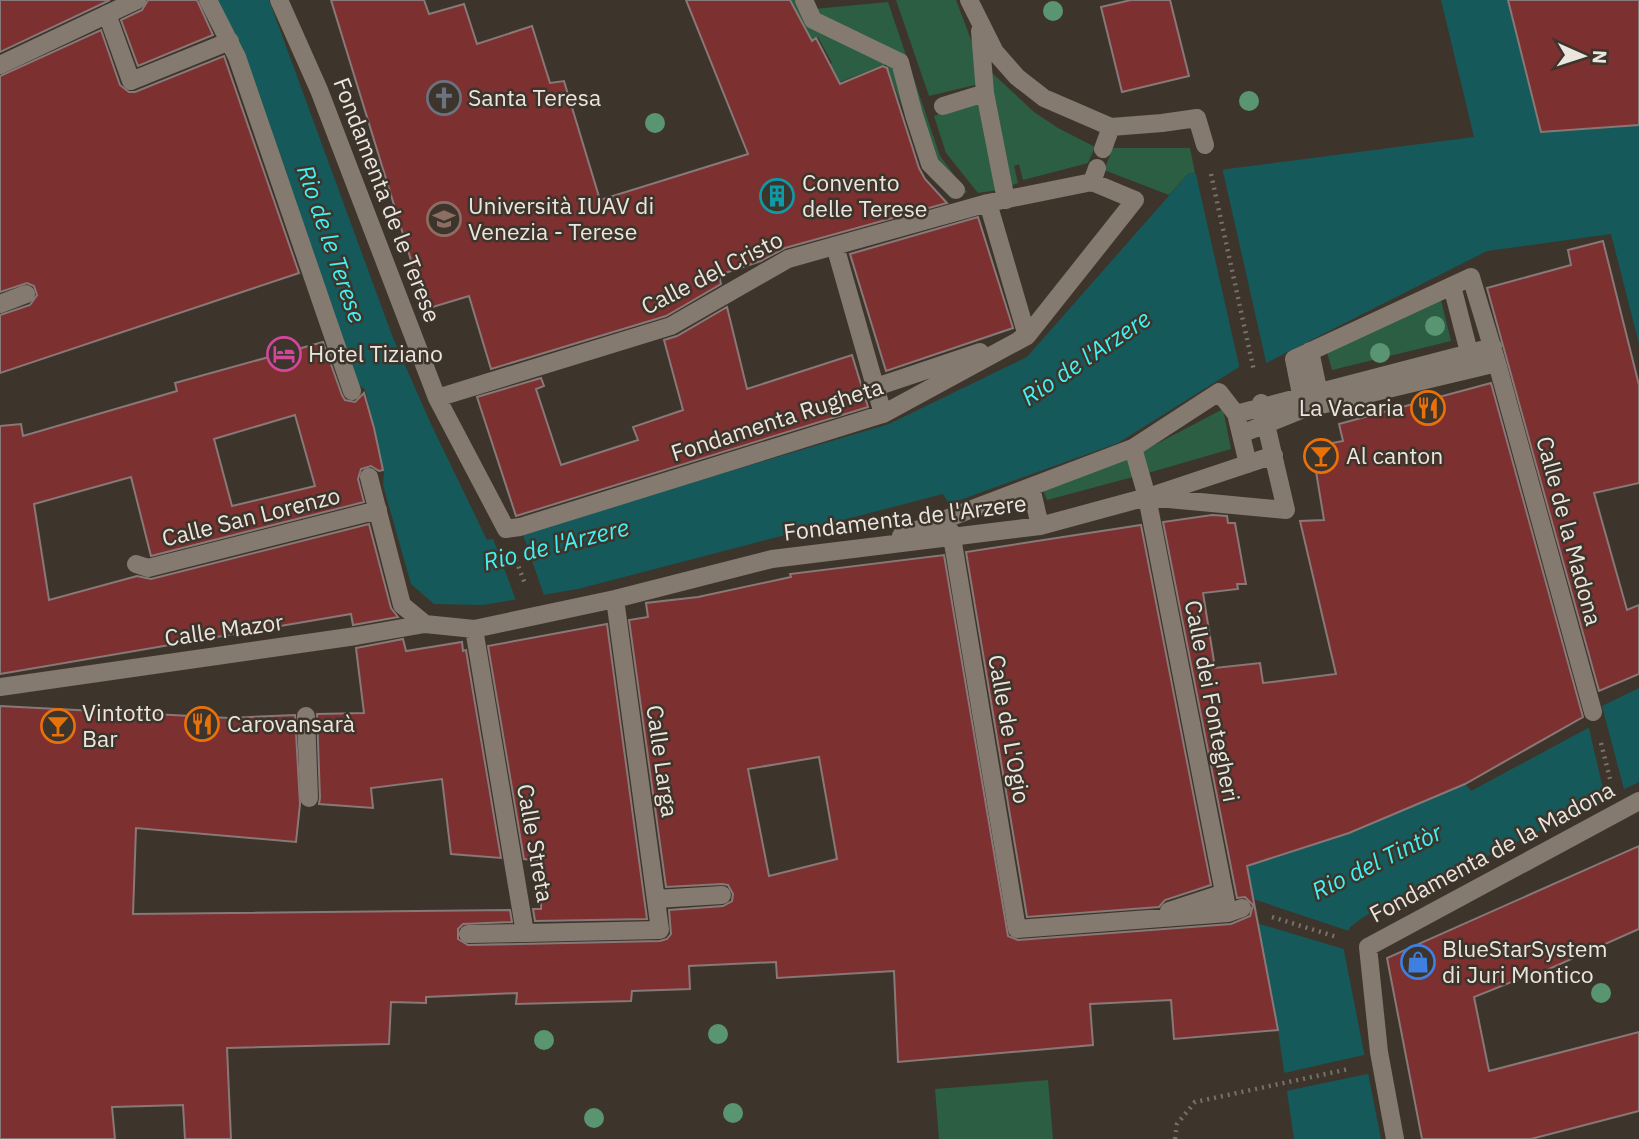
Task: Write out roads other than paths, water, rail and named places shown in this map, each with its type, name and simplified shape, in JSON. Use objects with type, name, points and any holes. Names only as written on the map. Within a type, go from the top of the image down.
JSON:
[{"type":"street","points":[[0,65],[137,0]]},
{"type":"street","points":[[208,0],[230,41],[352,391]]},
{"type":"street","name":"Fondamenta de le Terese","points":[[279,0],[319,90],[437,398],[506,529]]},
{"type":"street","points":[[804,0],[813,20],[900,61],[919,113],[930,164],[956,190]]},
{"type":"street","points":[[968,0],[995,52],[1017,77],[1044,97],[1111,127],[1197,118],[1205,145]]},
{"type":"street","points":[[107,14],[131,81],[230,41]]},
{"type":"street","points":[[876,387],[1027,336],[997,201],[979,24]]},
{"type":"street","points":[[943,106],[985,93]]},
{"type":"street","points":[[1103,149],[1111,127]]},
{"type":"street","name":"Calle del Cristo","points":[[437,398],[671,326],[788,259],[1094,175]]},
{"type":"street","name":"Fondamenta Rugheta","points":[[506,529],[520,527],[883,414],[1027,336],[1135,200],[1094,175]]},
{"type":"street","points":[[835,246],[883,414]]},
{"type":"street","name":"Calle de la Madona","points":[[1452,286],[1471,277],[1495,355],[1592,712]]},
{"type":"street","points":[[1313,407],[1294,359],[1452,286],[1474,369]]},
{"type":"street","points":[[0,304],[26,295]]},
{"type":"street","points":[[1241,434],[1313,407],[1474,369],[1495,355]]},
{"type":"street","points":[[1236,414],[1495,355]]},
{"type":"street","points":[[878,545],[1133,448],[1219,392],[1236,414],[1248,464]]},
{"type":"street","name":"Fondamenta de l'Arzere","points":[[425,624],[474,629],[615,599],[772,559],[1040,526],[1147,497],[1286,510],[1261,402]]},
{"type":"street","name":"Calle dei Fontegheri","points":[[1133,448],[1147,497],[1224,893],[1235,911],[1142,919]]},
{"type":"street","points":[[1147,497],[1274,455]]},
{"type":"street","points":[[369,477],[402,604],[425,624]]},
{"type":"street","points":[[1031,487],[1040,526]]},
{"type":"street","name":"Calle San Lorenzo","points":[[136,564],[148,568],[378,510]]},
{"type":"street","name":"Calle de L'Ogio","points":[[946,520],[952,537],[1017,929],[1142,919]]},
{"type":"street","name":"Calle Larga","points":[[615,599],[660,930]]},
{"type":"street","name":"Calle Mazor","points":[[0,687],[425,624]]},
{"type":"street","name":"Calle Streta","points":[[474,629],[525,933],[660,930]]},
{"type":"street","points":[[306,716],[309,799]]},
{"type":"street","name":"Fondamenta de la Madona","points":[[1395,1139],[1381,1062],[1368,947],[1639,801]]},
{"type":"street","points":[[1142,919],[1224,893]]},
{"type":"street","points":[[656,899],[722,895]]},
{"type":"street","points":[[468,934],[525,933]]},
{"type":"water","points":[[217,0],[269,0],[393,338],[487,540],[524,532],[889,424],[1027,357],[1188,174],[1474,137],[1441,0],[1508,0],[1541,132],[1639,125],[1639,344],[1611,234],[1487,251],[1266,363],[1263,352],[1118,443],[949,504],[943,494],[578,589],[483,605],[434,604],[411,584],[383,485],[384,473],[365,389],[357,384]]},
{"type":"water","name":"Rio del Tintòr","points":[[1639,688],[1639,782],[1365,916],[1350,927],[1343,946],[1381,1139],[1294,1139],[1278,1030],[1258,923],[1245,896],[1237,870],[1339,836],[1443,793],[1463,781],[1471,791],[1601,721],[1602,706]]},
{"type":"place","name":"Santa Teresa","points":[[444,98]]},
{"type":"place","name":"Convento delle Terese","points":[[777,196]]},
{"type":"place","name":"Università IUAV di Venezia - Terese","points":[[444,219]]},
{"type":"place","name":"Hotel Tiziano","points":[[284,354]]},
{"type":"place","name":"La Vacaria","points":[[1428,408]]},
{"type":"place","name":"Al canton","points":[[1321,456]]},
{"type":"place","name":"Carovansarà","points":[[202,724]]},
{"type":"place","name":"Vintotto Bar","points":[[58,726]]},
{"type":"place","name":"BlueStarSystem di Juri Montico","points":[[1418,962]]},
{"type":"water label","name":"Rio de le Terese","points":[[331,244]]},
{"type":"water label","name":"Rio de l'Arzere","points":[[1086,358]]},
{"type":"water label","name":"Rio de l'Arzere","points":[[556,545]]}]
